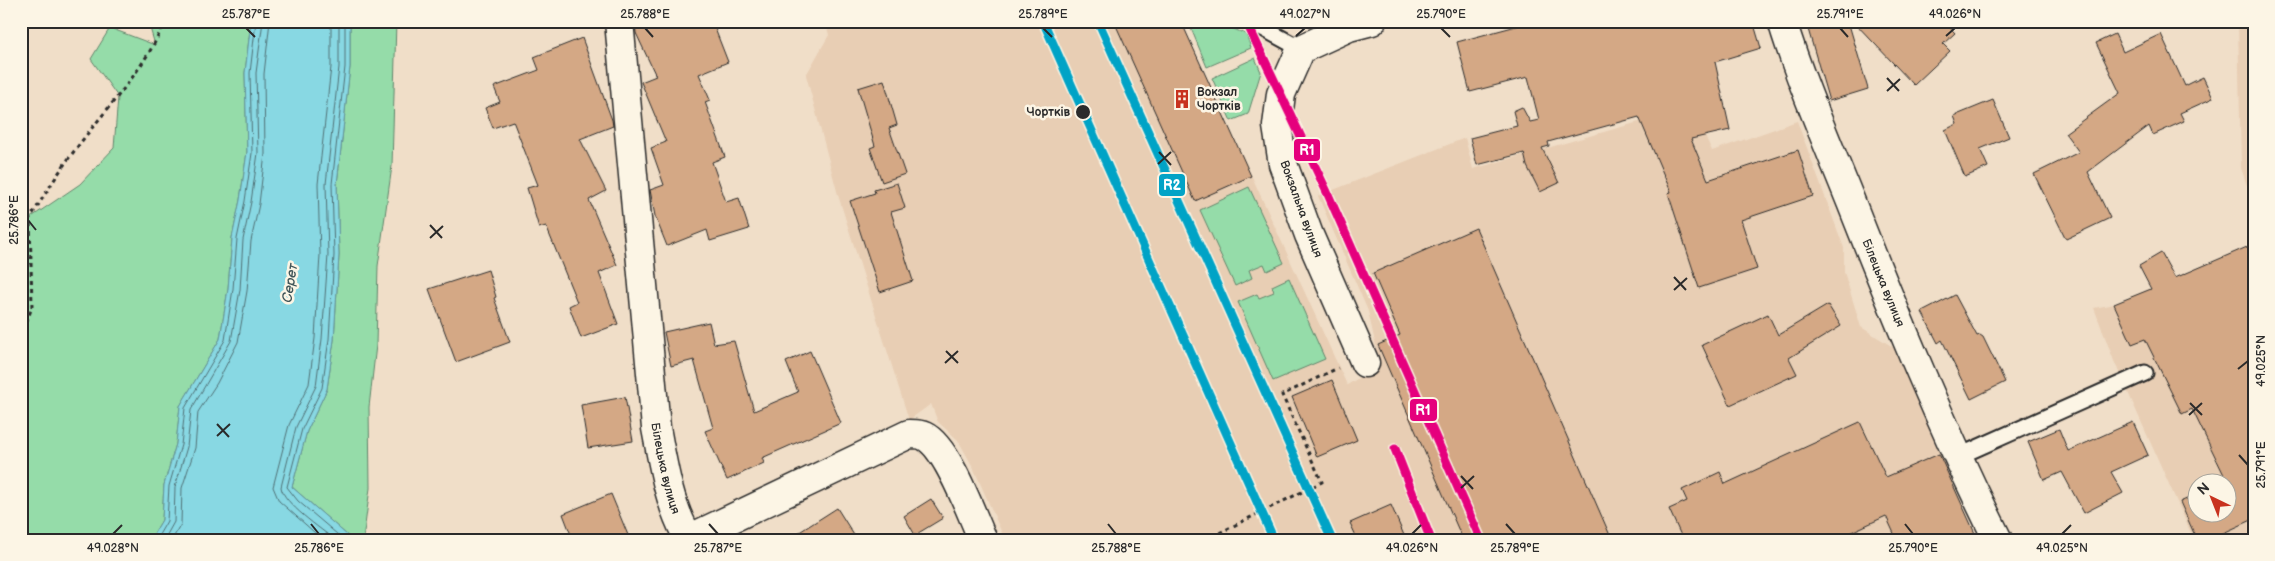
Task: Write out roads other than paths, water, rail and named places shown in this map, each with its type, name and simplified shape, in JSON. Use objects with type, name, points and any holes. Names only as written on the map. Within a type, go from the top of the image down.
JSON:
[{"type":"street","name":"Білецька вулиця","points":[[619,21],[656,428],[666,483],[685,532],[693,537],[909,434],[924,436],[942,452],[955,476],[983,540]]},
{"type":"street","name":"Білецька вулиця","points":[[1782,21],[1794,59],[1881,278],[1956,457],[1998,540]]},
{"type":"street","points":[[1301,50],[1356,23]]},
{"type":"street","name":"Вокзальна вулиця","points":[[1301,50],[1281,94],[1278,126],[1283,164],[1309,235],[1363,360]]},
{"type":"lane","points":[[1250,21],[1301,50]]},
{"type":"lane","points":[[1956,457],[2145,372]]},
{"type":"water","name":"Серет","points":[[251,21],[350,21],[350,67],[337,184],[339,255],[334,340],[327,389],[307,431],[292,487],[348,536],[349,540],[150,540],[162,520],[164,485],[176,444],[180,406],[220,339],[228,289],[232,238],[247,152],[245,73]]},
{"type":"place","name":"Вокзал Чортків","points":[[1182,99]]},
{"type":"place","name":"Чортків","points":[[1083,112]]}]
